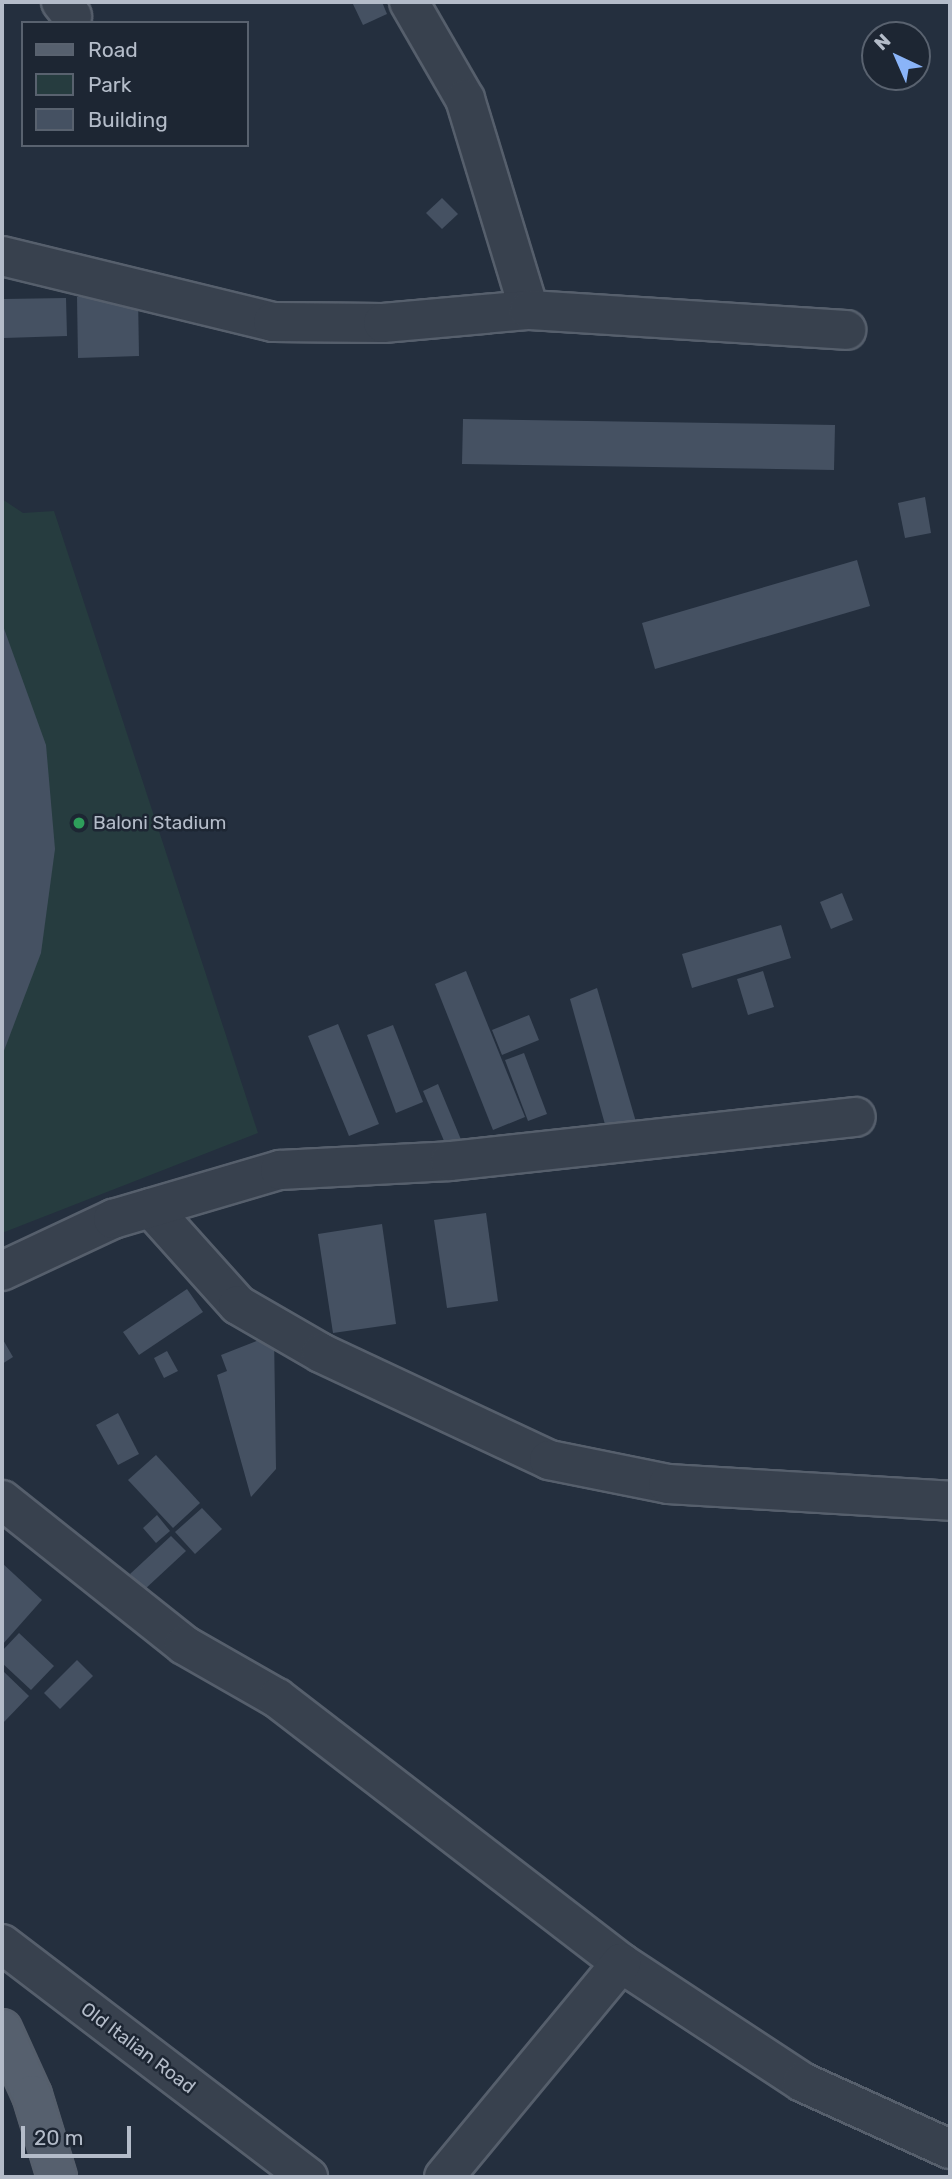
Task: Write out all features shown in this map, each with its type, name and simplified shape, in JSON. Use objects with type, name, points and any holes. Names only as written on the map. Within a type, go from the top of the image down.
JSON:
[{"type":"main road","points":[[2,2029],[32,2095],[57,2177]]},
{"type":"street","points":[[61,2],[72,16],[72,2]]},
{"type":"street","points":[[409,2],[465,99],[528,310]]},
{"type":"street","points":[[2,256],[273,322],[383,323],[528,310],[846,330]]},
{"type":"street","points":[[2,1271],[151,1208],[280,1170],[450,1161],[856,1117]]},
{"type":"street","points":[[151,1208],[238,1305],[321,1353],[549,1460],[668,1484],[950,1501]]},
{"type":"street","points":[[2,1500],[184,1645],[277,1698],[621,1963],[802,2082],[950,2149]]},
{"type":"street","name":"Old Italian Road","points":[[2,1944],[308,2177]]},
{"type":"street","points":[[444,2177],[621,1963]]},
{"type":"green space","name":"Baloni Stadium","points":[[2,499],[23,513],[54,511],[258,1133],[2,1233]]},
{"type":"building","points":[[352,2],[382,2],[387,14],[363,25]]},
{"type":"building","points":[[442,198],[458,214],[442,229],[426,213]]},
{"type":"building","points":[[138,296],[139,356],[78,358],[77,297]]},
{"type":"building","points":[[66,298],[67,336],[4,338],[4,299]]},
{"type":"building","points":[[463,419],[835,425],[834,470],[462,464]]},
{"type":"building","points":[[925,497],[931,533],[905,538],[898,503]]},
{"type":"building","points":[[857,560],[870,606],[655,669],[642,623]]},
{"type":"building","points":[[2,623],[46,745],[55,849],[41,953],[2,1056]]},
{"type":"building","points":[[842,893],[853,920],[831,929],[820,902]]},
{"type":"building","points":[[781,925],[791,958],[692,988],[682,954]]},
{"type":"building","points":[[466,971],[525,1117],[493,1130],[435,984]]},
{"type":"building","points":[[763,971],[774,1007],[748,1015],[737,979]]},
{"type":"building","points":[[597,988],[636,1122],[606,1128],[570,999]]},
{"type":"building","points":[[529,1015],[539,1040],[502,1055],[492,1030]]},
{"type":"building","points":[[338,1024],[379,1124],[349,1136],[308,1036]]},
{"type":"building","points":[[393,1025],[423,1102],[396,1113],[367,1035]]},
{"type":"building","points":[[524,1053],[547,1114],[528,1121],[505,1060]]},
{"type":"building","points":[[438,1084],[462,1142],[447,1148],[423,1091]]},
{"type":"building","points":[[486,1213],[498,1301],[447,1308],[434,1220]]},
{"type":"building","points":[[382,1224],[396,1324],[333,1333],[318,1234]]},
{"type":"building","points":[[187,1289],[203,1312],[139,1355],[123,1332]]},
{"type":"building","points":[[274,1334],[276,1469],[251,1497],[217,1375],[227,1371],[221,1355]]},
{"type":"building","points":[[2,1338],[13,1357],[2,1364]]},
{"type":"building","points":[[167,1351],[178,1371],[164,1378],[154,1358]]},
{"type":"building","points":[[118,1413],[139,1454],[118,1465],[96,1425]]},
{"type":"building","points":[[156,1455],[200,1503],[173,1528],[128,1480]]},
{"type":"building","points":[[202,1508],[222,1529],[195,1554],[175,1532]]},
{"type":"building","points":[[157,1515],[170,1531],[156,1543],[143,1528]]},
{"type":"building","points":[[171,1536],[186,1551],[144,1590],[130,1574]]},
{"type":"building","points":[[2,1563],[42,1600],[2,1645]]},
{"type":"building","points":[[19,1633],[54,1666],[31,1690],[2,1663],[2,1651]]},
{"type":"building","points":[[77,1660],[93,1676],[60,1709],[44,1693]]},
{"type":"building","points":[[2,1670],[29,1696],[2,1724]]},
{"type":"place","name":"Baloni Stadium","points":[[79,823]]}]
